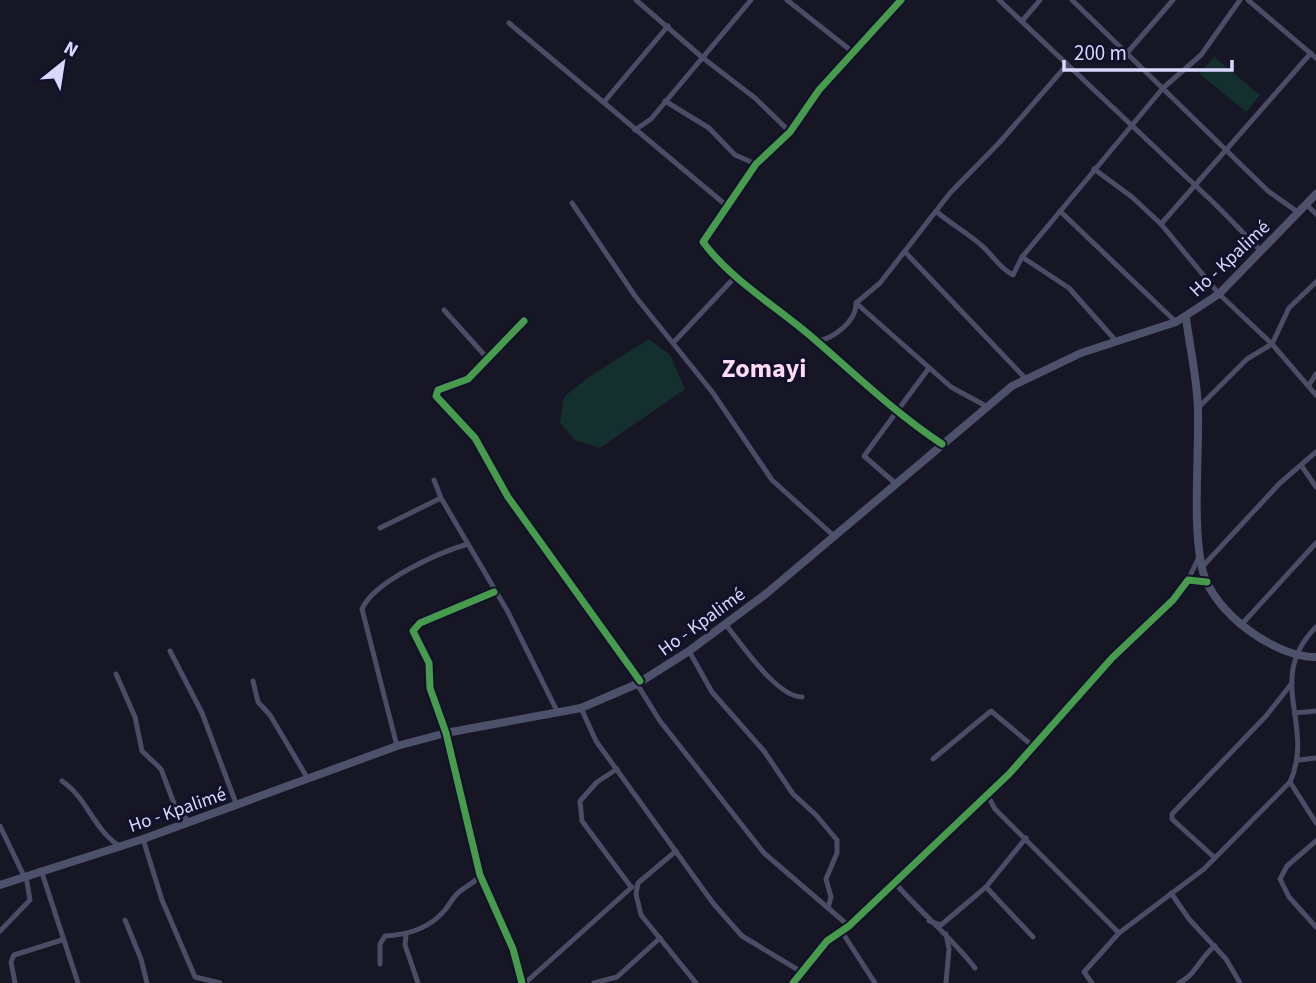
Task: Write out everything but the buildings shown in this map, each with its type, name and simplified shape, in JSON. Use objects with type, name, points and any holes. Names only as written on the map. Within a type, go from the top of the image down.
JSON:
[{"type":"main road","name":"Ho - Kpalimé","points":[[0,885],[143,839],[397,746],[446,733],[581,708],[638,683],[726,625],[986,406],[1025,378],[1116,341],[1186,318],[1219,294],[1316,194]]},
{"type":"main road","points":[[1186,318],[1198,408],[1200,555],[1207,582],[1242,624],[1272,647],[1295,657],[1316,657]]},
{"type":"street","points":[[636,0],[703,58],[755,97],[790,132]]},
{"type":"street","points":[[635,130],[651,119],[751,0]]},
{"type":"street","points":[[788,0],[855,53]]},
{"type":"street","points":[[901,0],[819,90],[790,132],[756,164],[703,242],[736,276],[816,341],[896,413],[942,444]]},
{"type":"street","points":[[999,0],[1261,251]]},
{"type":"street","points":[[1021,22],[1040,0]]},
{"type":"street","points":[[1072,0],[1228,149],[1268,191],[1299,213]]},
{"type":"street","points":[[1127,53],[1173,0]]},
{"type":"street","points":[[937,212],[981,244],[1013,275],[1022,257],[1094,169],[1163,88],[1201,55],[1240,0]]},
{"type":"street","points":[[1161,224],[1314,55],[1248,0]]},
{"type":"street","points":[[509,23],[727,206]]},
{"type":"street","points":[[604,102],[668,26]]},
{"type":"street","points":[[816,341],[827,340],[849,321],[856,311],[856,303],[880,282],[905,252],[906,245],[937,212],[950,193],[999,143],[1066,66]]},
{"type":"street","points":[[665,101],[709,128],[735,155],[756,164]]},
{"type":"street","points":[[1094,169],[1132,197],[1161,224],[1219,294],[1272,344],[1294,373],[1316,394]]},
{"type":"street","points":[[572,203],[635,296],[713,393],[772,480],[834,536]]},
{"type":"street","points":[[1307,205],[1316,214]]},
{"type":"street","points":[[1060,211],[1177,322]]},
{"type":"street","points":[[905,252],[1025,378]]},
{"type":"street","points":[[1022,257],[1069,288],[1116,341]]},
{"type":"street","points":[[673,343],[736,276]]},
{"type":"street","points":[[1198,408],[1247,359],[1272,344],[1289,309],[1316,282]]},
{"type":"street","points":[[856,303],[951,387],[986,406]]},
{"type":"street","points":[[444,310],[488,359]]},
{"type":"street","points":[[524,321],[468,379],[438,390],[436,396],[475,438],[508,497],[638,683],[660,720],[764,853],[849,926]]},
{"type":"street","points":[[895,483],[864,456],[929,368]]},
{"type":"street","points":[[1309,385],[1316,374]]},
{"type":"street","points":[[1202,567],[1280,483],[1316,452]]},
{"type":"street","points":[[1301,465],[1316,487]]},
{"type":"street","points":[[434,480],[441,498],[558,713]]},
{"type":"street","points":[[380,528],[441,498]]},
{"type":"street","points":[[1242,624],[1316,543]]},
{"type":"street","points":[[397,746],[362,609],[368,598],[415,565],[468,544]]},
{"type":"street","points":[[793,983],[800,971],[827,941],[849,926],[988,796],[1112,658],[1173,600],[1188,580],[1200,555]]},
{"type":"street","points":[[1188,580],[1207,582]]},
{"type":"street","points":[[494,592],[414,628],[415,636],[429,663],[430,688],[446,733],[480,875],[513,949],[523,983],[631,887],[676,851]]},
{"type":"street","points":[[726,625],[780,688],[794,697],[802,697]]},
{"type":"street","points":[[1092,983],[1084,972],[1119,933],[1214,858],[1290,782],[1299,760],[1292,683],[1295,657],[1298,648],[1316,627]]},
{"type":"street","points":[[170,651],[202,713],[237,806]]},
{"type":"street","points":[[689,651],[712,692],[764,751],[793,794],[816,815],[836,840],[837,853],[826,879],[831,897],[828,908]]},
{"type":"street","points":[[116,674],[135,717],[142,751],[161,769],[175,806],[189,822]]},
{"type":"street","points":[[253,681],[258,702],[270,715],[308,779]]},
{"type":"street","points":[[1214,858],[1171,816],[1266,716],[1292,683]]},
{"type":"street","points":[[581,708],[596,741],[704,892],[737,931],[800,971]]},
{"type":"street","points":[[933,759],[992,711],[1034,747]]},
{"type":"street","points":[[1295,713],[1316,711]]},
{"type":"street","points":[[1299,760],[1316,758]]},
{"type":"street","points":[[617,769],[597,782],[580,802],[582,821],[631,887]]},
{"type":"street","points":[[62,781],[88,810],[103,835],[118,845]]},
{"type":"street","points":[[1290,782],[1316,823]]},
{"type":"street","points":[[988,796],[995,809],[1119,933]]},
{"type":"street","points":[[0,826],[25,876],[30,900],[0,931]]},
{"type":"street","points":[[929,921],[941,925],[986,887],[1026,838]]},
{"type":"street","points":[[143,839],[162,900],[194,980],[220,983]]},
{"type":"street","points":[[1316,841],[1287,866],[1280,878],[1289,897],[1316,927]]},
{"type":"street","points":[[41,870],[78,983]]},
{"type":"street","points":[[380,964],[382,939],[386,936],[406,935],[435,920],[459,892],[473,884],[480,875]]},
{"type":"street","points":[[638,883],[637,905],[696,983]]},
{"type":"street","points":[[895,883],[929,921],[958,944],[975,968]]},
{"type":"street","points":[[986,887],[1033,937]]},
{"type":"street","points":[[1171,893],[1194,925],[1215,946],[1240,983]]},
{"type":"street","points":[[125,920],[141,959],[146,983]]},
{"type":"street","points":[[842,932],[875,983]]},
{"type":"street","points":[[946,934],[949,948],[946,983]]},
{"type":"street","points":[[406,935],[405,945],[418,983]]},
{"type":"street","points":[[594,983],[617,976],[660,938]]},
{"type":"street","points":[[15,983],[10,961],[14,955],[62,940]]},
{"type":"street","points":[[1180,983],[1188,979],[1201,958],[1215,946]]},
{"type":"street","points":[[617,976],[623,983]]},
{"type":"green space","points":[[1214,57],[1260,95],[1246,112],[1200,74]]},
{"type":"green space","points":[[649,339],[670,355],[685,389],[600,448],[575,440],[560,423],[564,397],[589,377]]},
{"type":"cycle path","points":[[901,0],[819,90],[790,132],[756,164],[703,242],[741,281],[813,338],[892,407],[942,444]]},
{"type":"cycle path","points":[[524,321],[468,379],[438,390],[436,396],[475,438],[508,497],[640,681]]},
{"type":"cycle path","points":[[793,983],[827,941],[849,926],[1009,774],[1112,658],[1173,600],[1188,580],[1207,582]]},
{"type":"cycle path","points":[[494,592],[420,623],[413,631],[429,663],[430,688],[446,733],[480,875],[513,949],[522,983]]},
{"type":"district","name":"Zomayi","points":[[764,368]]}]
